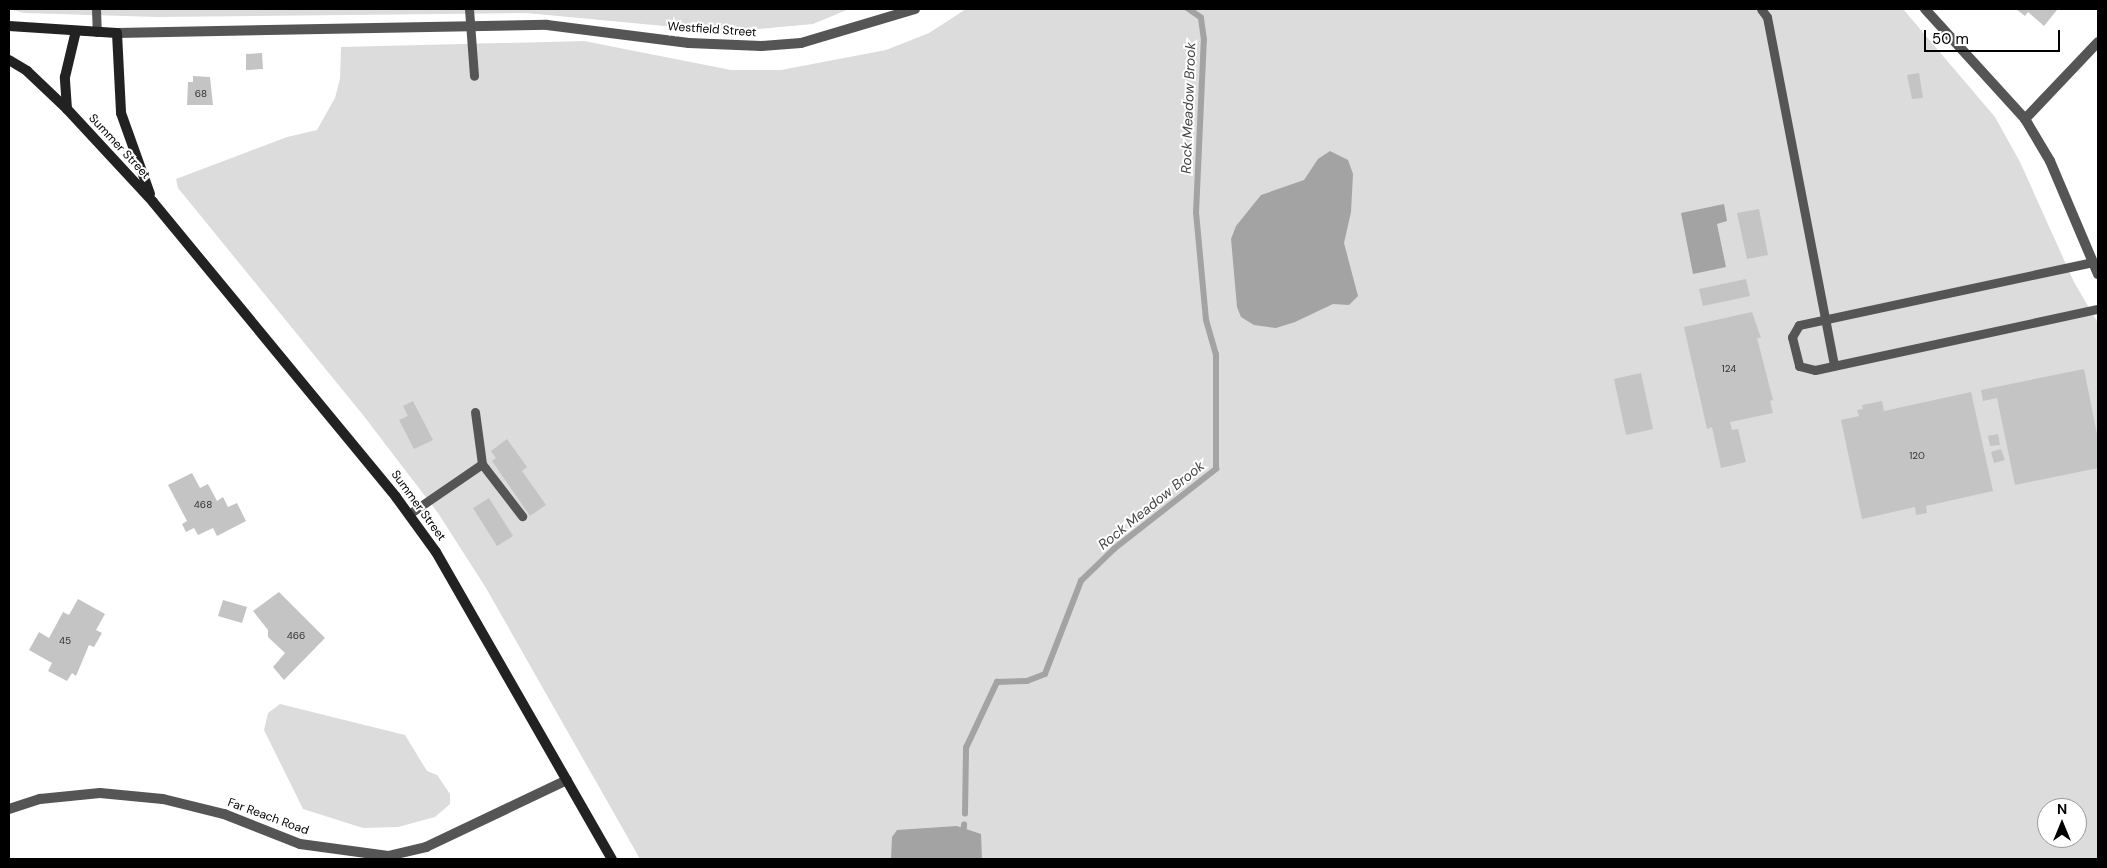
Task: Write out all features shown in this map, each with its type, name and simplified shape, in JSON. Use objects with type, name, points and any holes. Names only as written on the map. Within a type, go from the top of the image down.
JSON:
[{"type":"main road","name":"Westfield Street","points":[[9,26],[117,32]]},
{"type":"main road","points":[[67,109],[65,77],[76,31]]},
{"type":"main road","name":"Summer Street","points":[[117,32],[121,113],[130,148],[154,202]]},
{"type":"main road","name":"Summer Street","points":[[9,60],[27,71],[67,109],[154,202],[369,461],[409,514],[436,552],[612,859]]},
{"type":"street","name":"Westfield Street","points":[[117,32],[547,25],[689,43],[761,46],[801,43],[873,24],[915,9]]},
{"type":"street","points":[[1925,9],[2025,119],[2050,161],[2098,274]]},
{"type":"street","points":[[2025,119],[2098,42]]},
{"type":"street","name":"Far Reach Road","points":[[9,809],[40,799],[100,793],[163,799],[224,814],[300,844],[388,856],[443,840],[567,780]]},
{"type":"lane","points":[[96,9],[97,32]]},
{"type":"lane","points":[[469,9],[474,76]]},
{"type":"lane","points":[[1761,9],[1767,16],[1834,366]]},
{"type":"lane","points":[[2093,262],[1794,328],[1797,363],[1804,369],[1834,366],[2098,309]]},
{"type":"lane","points":[[475,412],[482,464],[522,516]]},
{"type":"lane","points":[[409,514],[482,464]]},
{"type":"shaded area","points":[[9,9],[849,9],[813,24],[728,32],[526,13],[158,17],[24,13]]},
{"type":"shaded area","points":[[966,9],[1903,9],[1995,117],[2020,162],[2074,282],[2098,323],[2098,859],[640,859],[486,588],[438,513],[363,415],[178,188],[176,179],[287,137],[317,130],[335,98],[340,79],[341,47],[584,41],[731,70],[781,70],[886,50],[929,33]]},
{"type":"shaded area","points":[[1330,151],[1348,160],[1353,174],[1351,212],[1344,243],[1358,296],[1349,305],[1333,304],[1295,322],[1276,328],[1254,325],[1241,317],[1237,307],[1231,239],[1236,226],[1261,195],[1304,180],[1318,159]]},
{"type":"shaded area","points":[[1724,204],[1727,221],[1717,224],[1726,267],[1693,274],[1681,213]]},
{"type":"shaded area","points":[[280,704],[405,735],[427,771],[437,775],[450,794],[450,804],[435,817],[398,827],[363,828],[303,809],[264,730],[268,713]]},
{"type":"shaded area","points":[[957,826],[981,834],[982,859],[891,859],[892,837],[897,830]]},
{"type":"building","points":[[2016,9],[2057,10],[2044,26],[2028,12],[2025,16]]},
{"type":"building","points":[[262,53],[263,69],[246,70],[246,54]]},
{"type":"building","points":[[1919,73],[1923,98],[1912,99],[1907,75]]},
{"type":"building","points":[[193,76],[210,77],[213,105],[187,105],[188,82],[193,82]]},
{"type":"building","points":[[1759,209],[1768,255],[1747,259],[1737,213]]},
{"type":"building","points":[[1746,279],[1750,296],[1703,306],[1699,289]]},
{"type":"building","points":[[1752,312],[1761,338],[1757,338],[1773,400],[1770,401],[1773,413],[1730,422],[1732,430],[1738,429],[1746,462],[1721,468],[1712,427],[1707,429],[1684,327]]},
{"type":"building","points":[[2084,369],[2098,439],[2098,468],[2015,485],[1997,398],[1983,401],[1981,390]]},
{"type":"building","points":[[1641,373],[1653,429],[1626,435],[1614,379]]},
{"type":"building","points":[[1971,392],[1993,491],[1926,506],[1927,513],[1916,515],[1915,507],[1862,519],[1841,420],[1859,416],[1857,410],[1863,409],[1862,405],[1882,401],[1884,411]]},
{"type":"building","points":[[413,401],[433,440],[414,449],[399,420],[408,416],[403,406]]},
{"type":"building","points":[[1998,434],[2000,445],[1990,446],[1988,436]]},
{"type":"building","points":[[507,439],[527,467],[522,471],[546,505],[530,516],[492,461],[496,458],[491,451]]},
{"type":"building","points":[[2001,449],[2005,460],[1994,463],[1991,452]]},
{"type":"building","points":[[192,473],[200,488],[208,484],[217,501],[223,497],[228,507],[237,503],[246,521],[217,536],[213,528],[198,535],[194,528],[186,532],[182,524],[187,521],[168,485]]},
{"type":"building","points":[[489,498],[513,536],[497,546],[473,508]]},
{"type":"building","points":[[279,592],[325,638],[284,680],[273,667],[285,653],[268,637],[268,630],[253,611]]},
{"type":"building","points":[[78,599],[105,614],[96,630],[102,633],[94,647],[89,645],[76,676],[72,673],[67,681],[48,671],[52,663],[29,650],[39,632],[49,638],[63,612],[69,615]]},
{"type":"building","points":[[223,600],[247,607],[242,623],[218,616]]},
{"type":"waterway","name":"Rock Meadow Brook","points":[[965,814],[966,748],[997,682],[1027,681],[1045,674],[1081,581],[1114,549],[1216,469],[1216,355],[1206,320],[1196,213],[1204,40],[1201,18],[1188,9]]},
{"type":"waterway","name":"Rock Meadow Brook","points":[[963,835],[964,825]]}]
